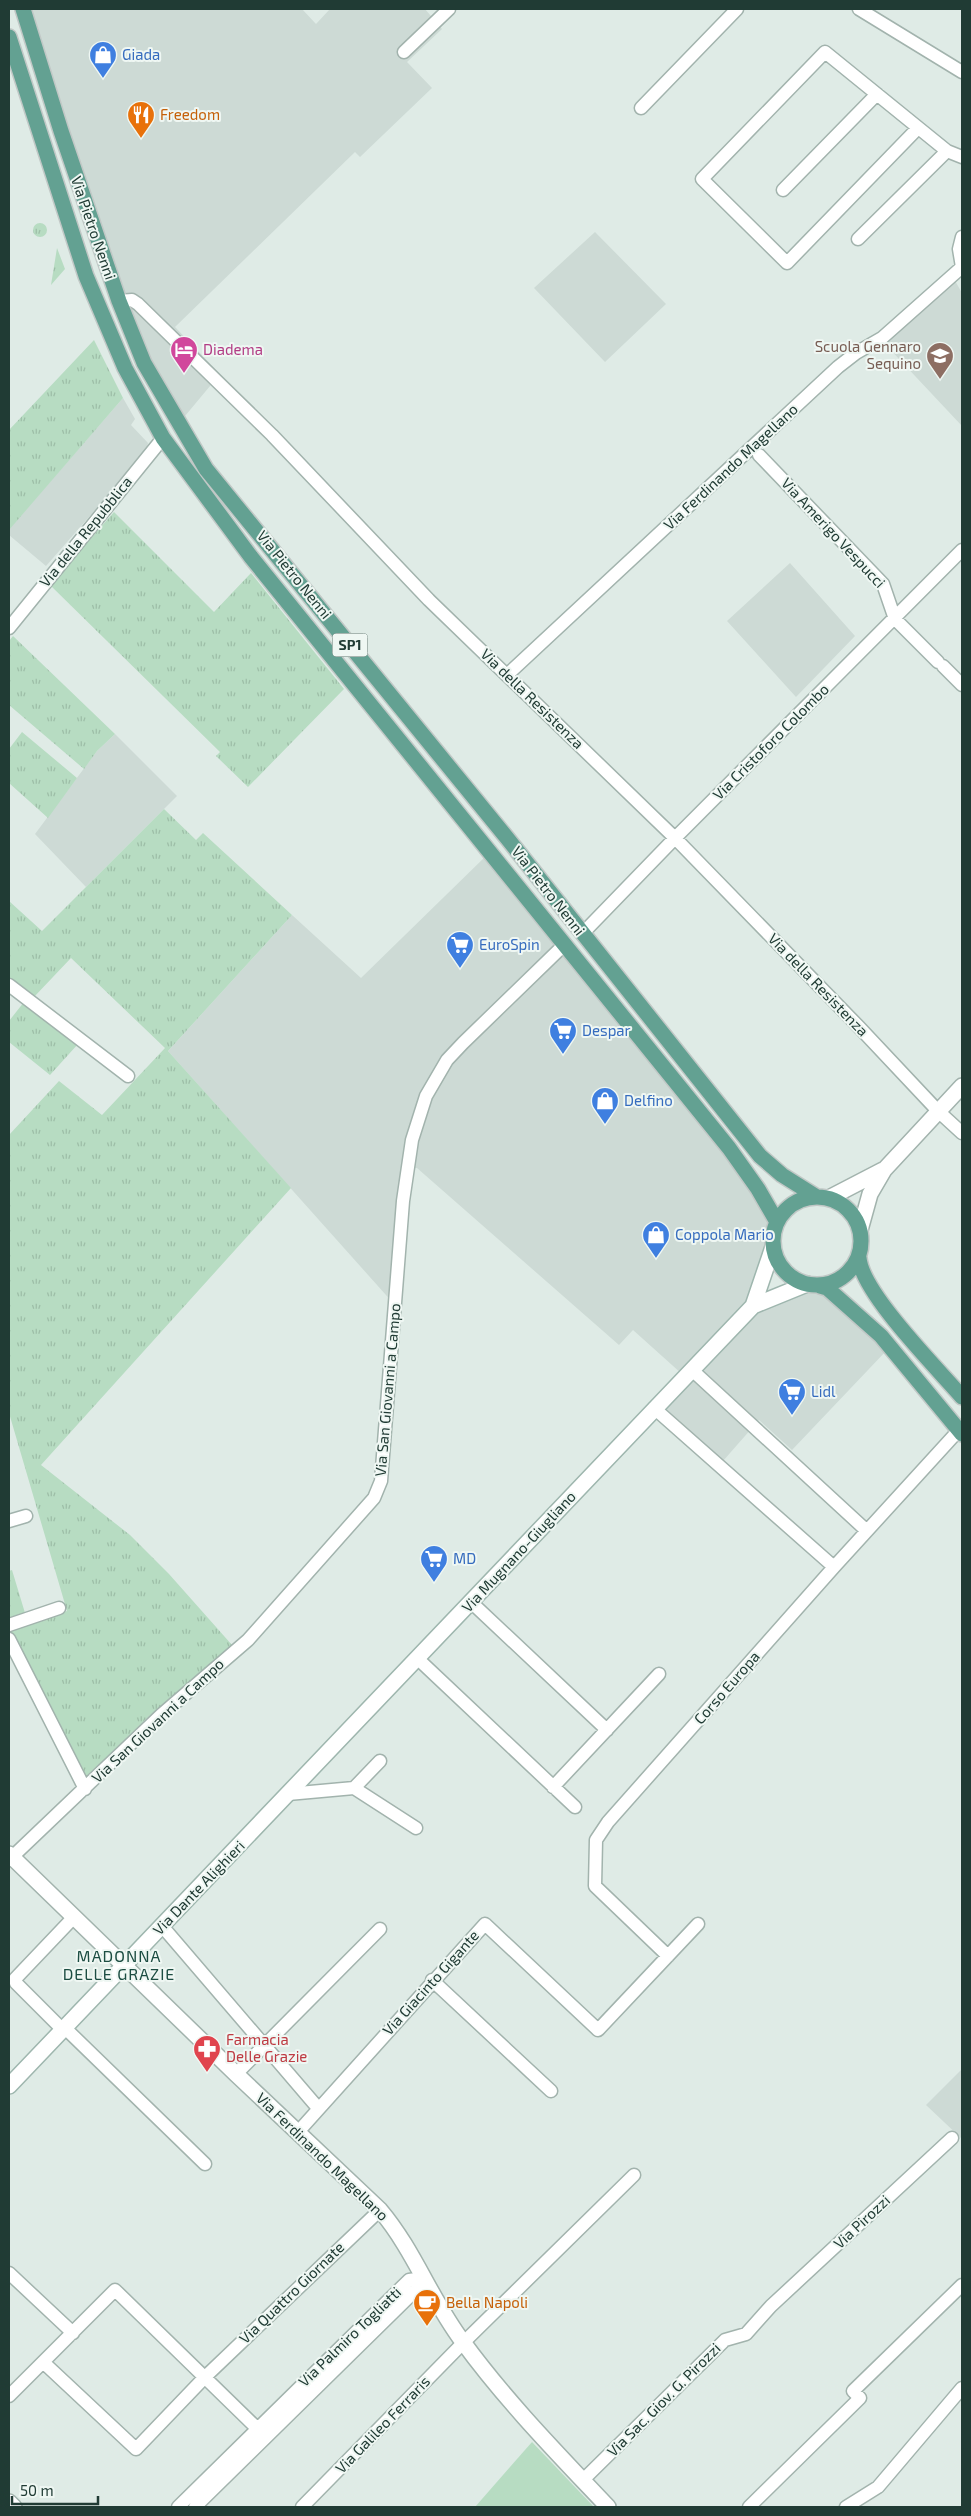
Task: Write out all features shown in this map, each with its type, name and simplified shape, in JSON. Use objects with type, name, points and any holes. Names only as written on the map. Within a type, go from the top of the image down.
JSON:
[{"type":"main road","name":"Via Pietro Nenni","points":[[23,9],[64,140],[119,301],[144,363],[206,469],[495,823],[760,1156],[782,1175],[823,1198]]},
{"type":"main road","name":"Via Pietro Nenni","points":[[9,37],[86,276],[125,368],[163,438],[251,557],[729,1148],[758,1189],[777,1222]]},
{"type":"main road","points":[[860,1230],[870,1194],[884,1170],[962,1086]]},
{"type":"main road","points":[[884,1170],[823,1198],[793,1204],[777,1222],[773,1248],[784,1271],[794,1279],[827,1288],[881,1336],[961,1432]]},
{"type":"main road","points":[[813,1285],[832,1283],[843,1277],[858,1258],[862,1244],[860,1230],[849,1210],[823,1198]]},
{"type":"main road","name":"Via Mugnano-Giugliano","points":[[286,1796],[753,1306],[773,1248]]},
{"type":"main road","points":[[858,1258],[859,1266],[873,1290],[894,1318],[962,1397]]},
{"type":"main road","name":"Via Mugnano-Giugliano","points":[[753,1306],[813,1285]]},
{"type":"main road","name":"Via Dante Alighieri","points":[[9,2086],[286,1796]]},
{"type":"main road","name":"Via Ferdinando Magellano","points":[[10,1857],[380,2210],[398,2232],[443,2314],[463,2343],[524,2418],[608,2507]]},
{"type":"main road","points":[[9,2502],[14,2507]]},
{"type":"street","points":[[404,52],[449,9]]},
{"type":"street","points":[[641,108],[737,9]]},
{"type":"street","points":[[859,9],[962,72]]},
{"type":"street","points":[[918,128],[787,263],[702,179],[825,52],[918,128],[947,150],[962,157]]},
{"type":"street","points":[[783,190],[877,94]]},
{"type":"street","points":[[858,239],[947,150]]},
{"type":"street","points":[[962,237],[960,249],[962,267]]},
{"type":"street","name":"Via Ferdinando Magellano","points":[[507,675],[838,367],[856,353],[882,338],[962,267]]},
{"type":"street","name":"Via della Resistenza","points":[[119,301],[132,300],[138,304],[209,372],[429,600],[674,838],[859,1027],[938,1111],[962,1133]]},
{"type":"street","name":"Via della Repubblica","points":[[9,628],[163,438]]},
{"type":"street","name":"Via Amerigo Vespucci","points":[[759,454],[883,584],[895,619]]},
{"type":"street","name":"Via Cristoforo Colombo","points":[[582,934],[674,838],[962,550]]},
{"type":"street","points":[[895,619],[962,685]]},
{"type":"street","name":"Via San Giovanni a Campo","points":[[10,1857],[162,1715],[248,1640],[374,1498],[381,1481],[403,1201],[412,1140],[426,1096],[447,1060],[564,945]]},
{"type":"street","points":[[9,985],[128,1076]]},
{"type":"street","points":[[692,1370],[867,1530]]},
{"type":"street","points":[[654,1408],[834,1567]]},
{"type":"street","name":"Corso Europa","points":[[668,1956],[595,1886],[596,1840],[610,1820],[867,1530],[961,1432]]},
{"type":"street","points":[[9,1522],[26,1516]]},
{"type":"street","points":[[471,1602],[606,1730]]},
{"type":"street","points":[[9,1624],[59,1608]]},
{"type":"street","points":[[9,1639],[84,1789]]},
{"type":"street","points":[[418,1659],[575,1807]]},
{"type":"street","points":[[553,1787],[659,1674]]},
{"type":"street","points":[[286,1796],[354,1788],[380,1761]]},
{"type":"street","points":[[354,1788],[416,1828]]},
{"type":"street","points":[[73,1918],[17,1976],[13,1986],[64,2029],[205,2164]]},
{"type":"street","name":"Via Giacinto Gigante","points":[[298,2132],[484,1924],[598,2030],[698,1924]]},
{"type":"street","points":[[162,1926],[318,2108]]},
{"type":"street","points":[[236,2074],[380,1929]]},
{"type":"street","points":[[432,1980],[551,2091]]},
{"type":"street","name":"Via Pirozzi","points":[[772,2306],[952,2138]]},
{"type":"street","name":"Via Galileo Ferraris","points":[[302,2507],[463,2343],[634,2175]]},
{"type":"street","name":"Via Quattro Giornate","points":[[43,2362],[136,2449],[205,2377],[380,2210]]},
{"type":"street","points":[[9,2273],[73,2333]]},
{"type":"street","name":"Via Palmiro Togliatti","points":[[178,2507],[417,2289],[424,2278]]},
{"type":"street","points":[[749,2507],[860,2398],[853,2391],[962,2285]]},
{"type":"street","points":[[9,2396],[115,2290],[262,2432]]},
{"type":"street","name":"Via Sac. Giov. G. Pirozzi","points":[[582,2480],[725,2340],[746,2334],[772,2306]]},
{"type":"street","points":[[846,2507],[878,2486],[962,2388]]},
{"type":"street","name":"Via Palmiro Togliatti","points":[[195,2507],[262,2432]]},
{"type":"shaded area","points":[[29,9],[302,9],[316,24],[330,9],[425,9],[442,29],[407,62],[432,88],[360,157],[355,152],[175,327],[220,374],[180,422],[148,359],[68,138]]},
{"type":"shaded area","points":[[595,232],[666,304],[605,362],[534,288]]},
{"type":"shaded area","name":"Scuola Gennaro Sequino","points":[[954,279],[962,293],[962,426],[885,344]]},
{"type":"shaded area","points":[[123,398],[135,419],[131,425],[148,443],[146,452],[46,566],[9,535],[9,529]]},
{"type":"shaded area","points":[[790,563],[855,636],[796,697],[727,621]]},
{"type":"shaded area","points":[[115,734],[177,796],[86,887],[35,834],[97,751]]},
{"type":"shaded area","points":[[487,855],[714,1136],[772,1223],[768,1234],[769,1245],[749,1303],[682,1374],[633,1330],[619,1345],[417,1168],[404,1167],[394,1304],[168,1051],[292,915],[361,978]]},
{"type":"shaded area","points":[[807,1288],[820,1290],[887,1350],[792,1450],[759,1420],[723,1461],[661,1407],[755,1310]]},
{"type":"shaded area","points":[[962,2069],[962,2139],[926,2105]]},
{"type":"green space","points":[[37,223],[43,223],[47,230],[43,237],[37,237],[33,233],[33,227]]},
{"type":"green space","points":[[57,248],[65,269],[51,285]]},
{"type":"green space","points":[[94,340],[123,398],[9,530],[9,430]]},
{"type":"green space","points":[[114,512],[214,612],[251,573],[344,689],[248,787],[216,756],[220,752],[50,585]]},
{"type":"green space","points":[[13,636],[115,734],[97,751],[84,769],[9,705],[9,641]]},
{"type":"green space","points":[[22,732],[77,778],[48,818],[9,783],[9,749]]},
{"type":"green space","points":[[164,809],[196,840],[203,833],[292,915],[168,1051],[291,1188],[41,1465],[130,1535],[169,1574],[232,1645],[148,1717],[85,1778],[10,1630],[67,1611],[9,1413],[9,1135],[59,1081],[102,1115],[165,1048],[71,958],[34,997],[9,977],[9,901],[42,931]]},
{"type":"green space","points":[[24,1002],[78,1044],[50,1075],[9,1042],[9,1021]]},
{"type":"green space","points":[[12,1570],[25,1613],[9,1618],[9,1571]]},
{"type":"green space","points":[[532,2442],[594,2507],[475,2507]]},
{"type":"place","name":"Giada","points":[[103,79]]},
{"type":"place","name":"Freedom","points":[[141,139]]},
{"type":"place","name":"Diadema","points":[[184,374]]},
{"type":"place","name":"Scuola Gennaro Sequino","points":[[940,380]]},
{"type":"place","name":"EuroSpin","points":[[460,969]]},
{"type":"place","name":"Despar","points":[[563,1055]]},
{"type":"place","name":"Delfino","points":[[605,1125]]},
{"type":"place","name":"Coppola Mario","points":[[656,1259]]},
{"type":"place","name":"Lidl","points":[[792,1416]]},
{"type":"place","name":"MD","points":[[434,1583]]},
{"type":"place","name":"Farmacia Delle Grazie","points":[[207,2073]]},
{"type":"place","name":"Bella Napoli","points":[[427,2327]]},
{"type":"district","name":"MADONNA DELLE GRAZIE","points":[[119,1965]]}]
